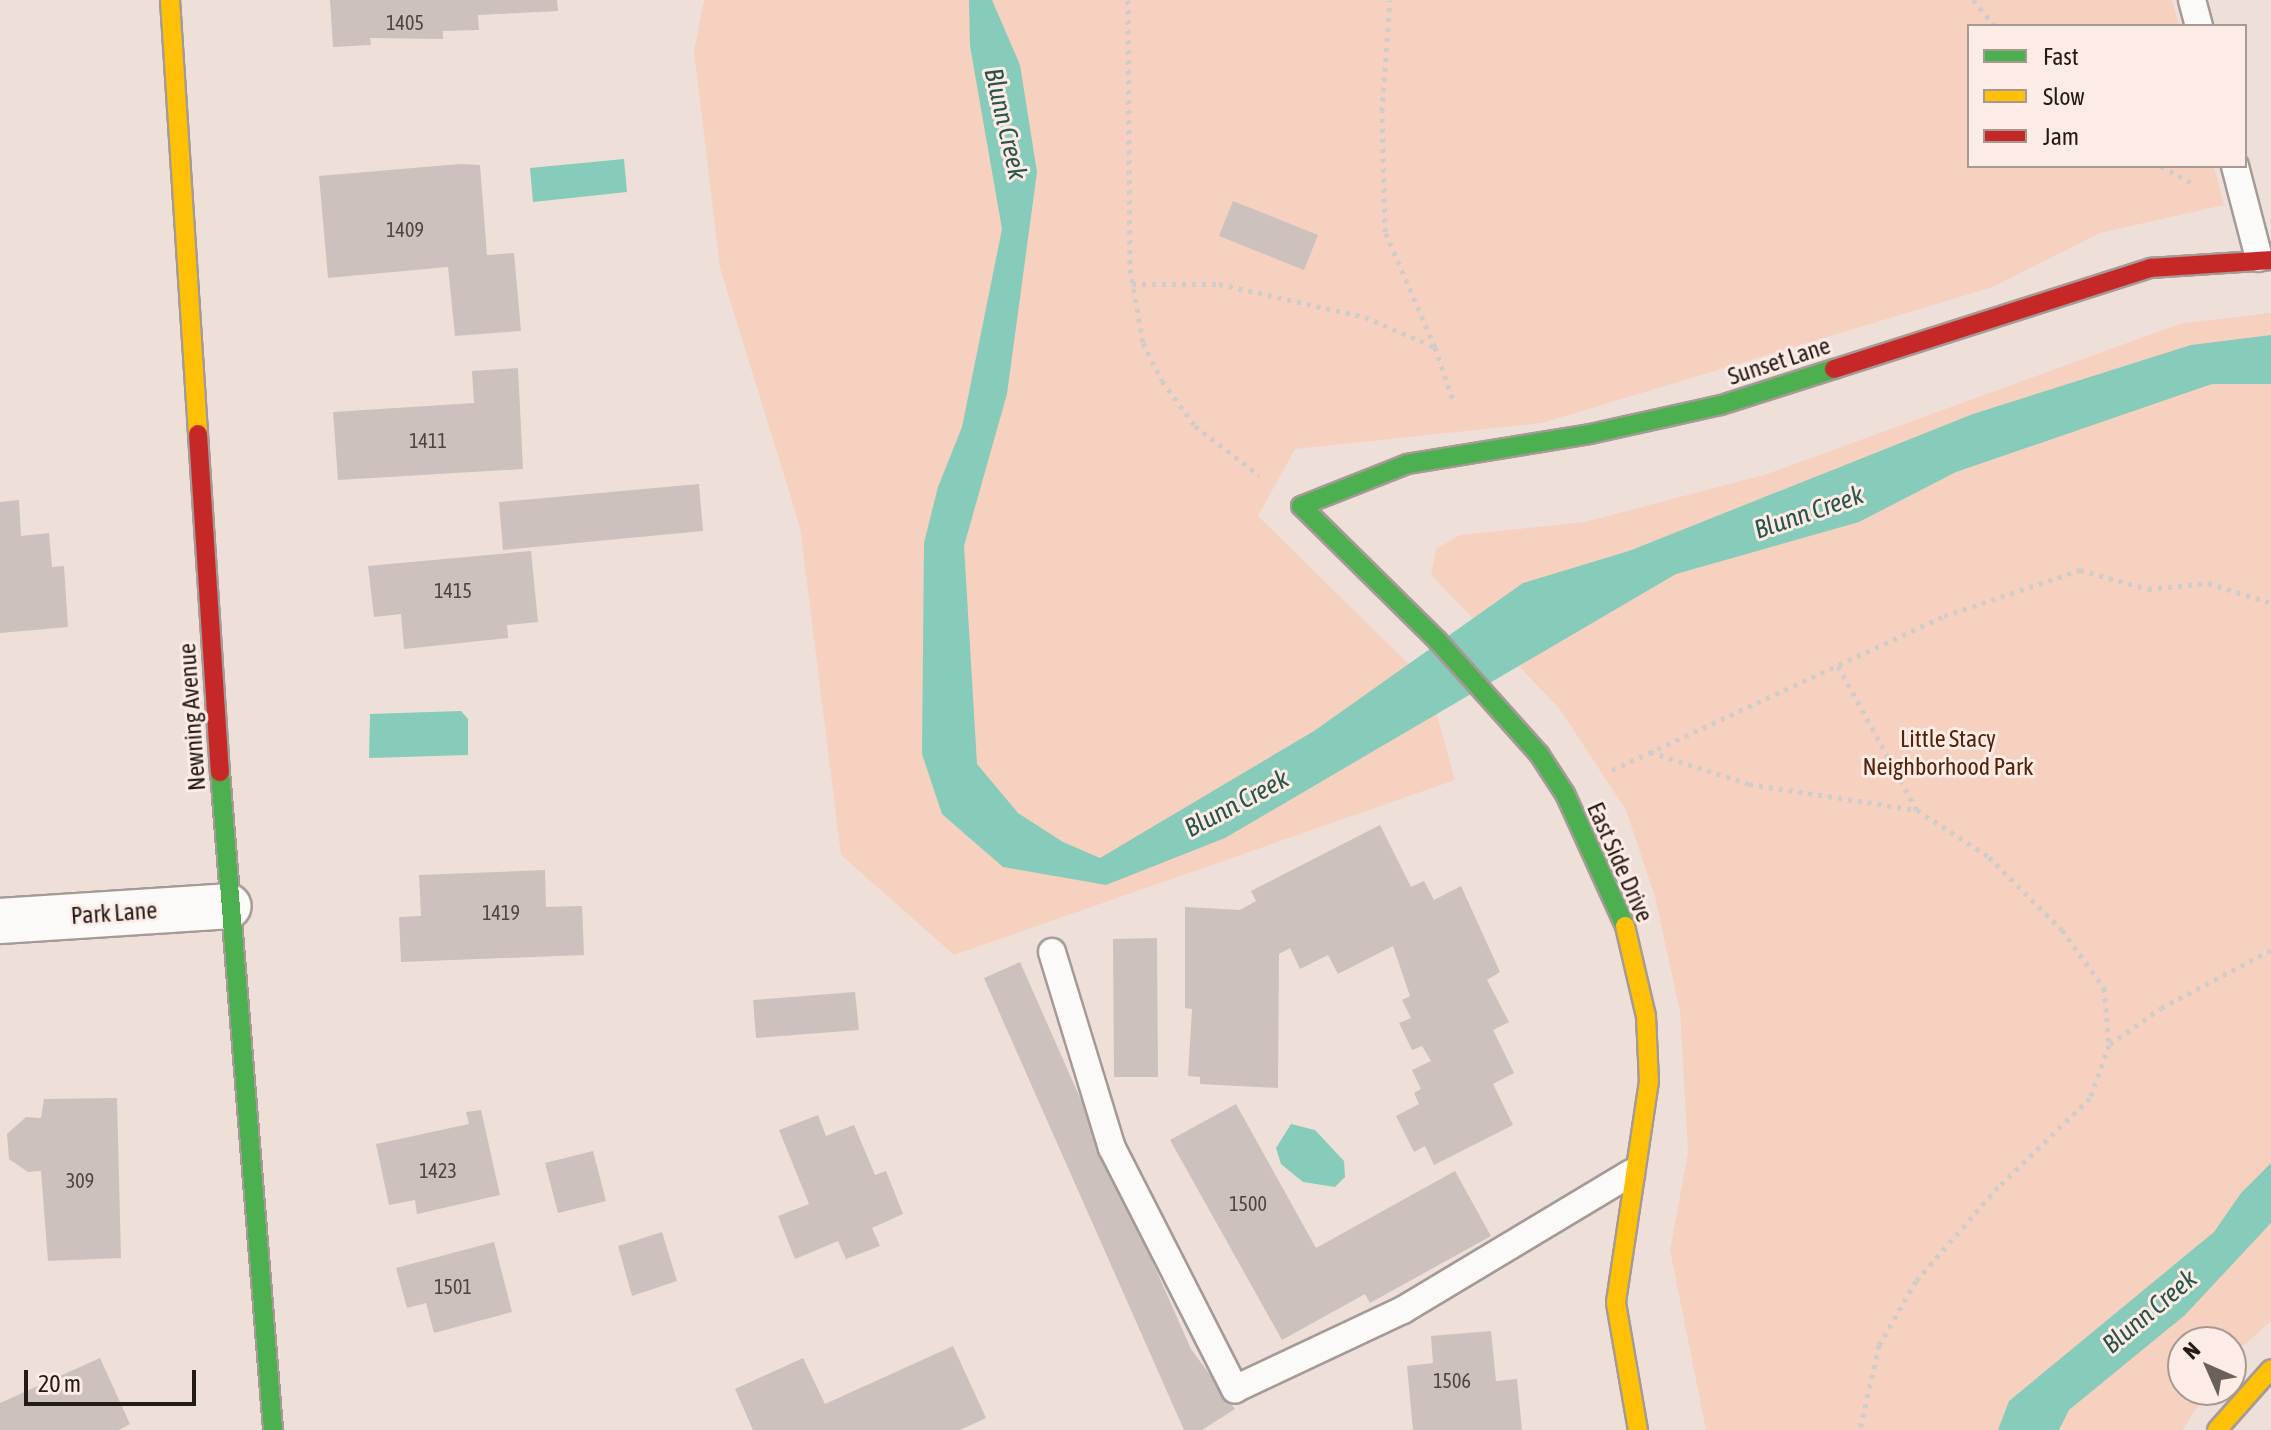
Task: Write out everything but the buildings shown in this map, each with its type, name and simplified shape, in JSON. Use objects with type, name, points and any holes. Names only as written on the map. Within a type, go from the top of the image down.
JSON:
[{"type":"street","name":"Newning Avenue","points":[[170,0],[229,906],[273,1430]]},
{"type":"street","name":"Sunset Lane","points":[[1301,506],[1407,464],[1590,434],[1721,405],[2151,268],[2265,259]]},
{"type":"street","name":"East Side Drive","points":[[1301,506],[1438,641],[1539,754],[1565,794],[1626,929],[1646,1016],[1649,1081],[1631,1173],[1616,1303],[1638,1430]]},
{"type":"street","name":"Park Lane","points":[[0,921],[229,906]]},
{"type":"street","points":[[2217,1430],[2271,1369]]},
{"type":"lane","points":[[2192,0],[2198,24]]},
{"type":"lane","points":[[2236,168],[2265,259]]},
{"type":"lane","points":[[1052,952],[1112,1148],[1235,1389],[1403,1310],[1631,1173]]},
{"type":"path","points":[[1128,0],[1126,176],[1132,284],[1143,343],[1162,381],[1195,426],[1301,506]]},
{"type":"path","points":[[1132,284],[1219,284],[1365,317],[1435,347],[1385,232],[1382,111],[1390,0]]},
{"type":"path","points":[[1973,0],[1993,24]]},
{"type":"path","points":[[1565,794],[1649,751],[1944,616],[2080,570],[2148,589],[2208,583],[2271,603]]},
{"type":"path","points":[[1838,666],[1917,810]]},
{"type":"path","points":[[1649,751],[1749,784],[1917,810],[1989,857],[2062,930],[2104,988],[2109,1045],[2090,1098],[1998,1187],[1916,1281],[1879,1345],[1860,1430]]},
{"type":"path","points":[[2109,1045],[2161,1008],[2271,950]]},
{"type":"green space","points":[[704,0],[2172,0],[2178,24],[1967,24],[1967,168],[2215,168],[2224,205],[2100,233],[1993,287],[1542,423],[1295,449],[1258,516],[1428,683],[1455,780],[954,955],[841,855],[800,527],[720,268],[694,51]]},
{"type":"green space","name":"Little Stacy Neighborhood Park","points":[[2271,313],[2271,1321],[2247,1343],[2247,1326],[2167,1326],[2167,1406],[2197,1406],[2183,1430],[1706,1430],[1670,1250],[1688,1153],[1680,1012],[1655,897],[1626,810],[1559,708],[1431,575],[1436,549],[1460,535],[1585,522],[1767,474],[2182,323]]},
{"type":"water","name":"Blunn Creek","points":[[969,0],[992,0],[1020,65],[1037,172],[1007,394],[964,546],[977,764],[1018,813],[1063,842],[1100,858],[1314,731],[1523,583],[1629,551],[1973,414],[2191,345],[2271,335],[2271,384],[2212,384],[1956,472],[1859,522],[1676,574],[1225,838],[1106,885],[1003,867],[942,814],[922,754],[924,543],[938,487],[962,427],[1002,229],[970,46]]},
{"type":"water","points":[[624,159],[627,192],[533,202],[530,168]]},
{"type":"water","points":[[461,711],[468,719],[468,755],[369,758],[370,714]]},
{"type":"water","points":[[1291,1124],[1315,1130],[1344,1161],[1345,1177],[1335,1187],[1303,1182],[1281,1164],[1276,1148]]},
{"type":"water","name":"Blunn Creek","points":[[2271,1163],[2271,1223],[2185,1315],[2167,1326],[2167,1330],[2069,1410],[2059,1430],[1998,1430],[2009,1401],[2214,1232],[2241,1193]]},
{"type":"traffic: fast","points":[[1625,926],[1565,794],[1539,754],[1438,641],[1301,506],[1407,464],[1590,434],[1721,405],[1834,369]]},
{"type":"traffic: fast","points":[[220,772],[273,1430]]},
{"type":"traffic: slow","points":[[170,0],[198,434]]},
{"type":"traffic: slow","points":[[1625,926],[1646,1016],[1649,1081],[1616,1303],[1638,1430]]},
{"type":"traffic: slow","points":[[2217,1430],[2271,1369]]},
{"type":"traffic: jam","points":[[1834,369],[2151,268],[2271,260]]},
{"type":"traffic: jam","points":[[198,434],[220,772]]}]
